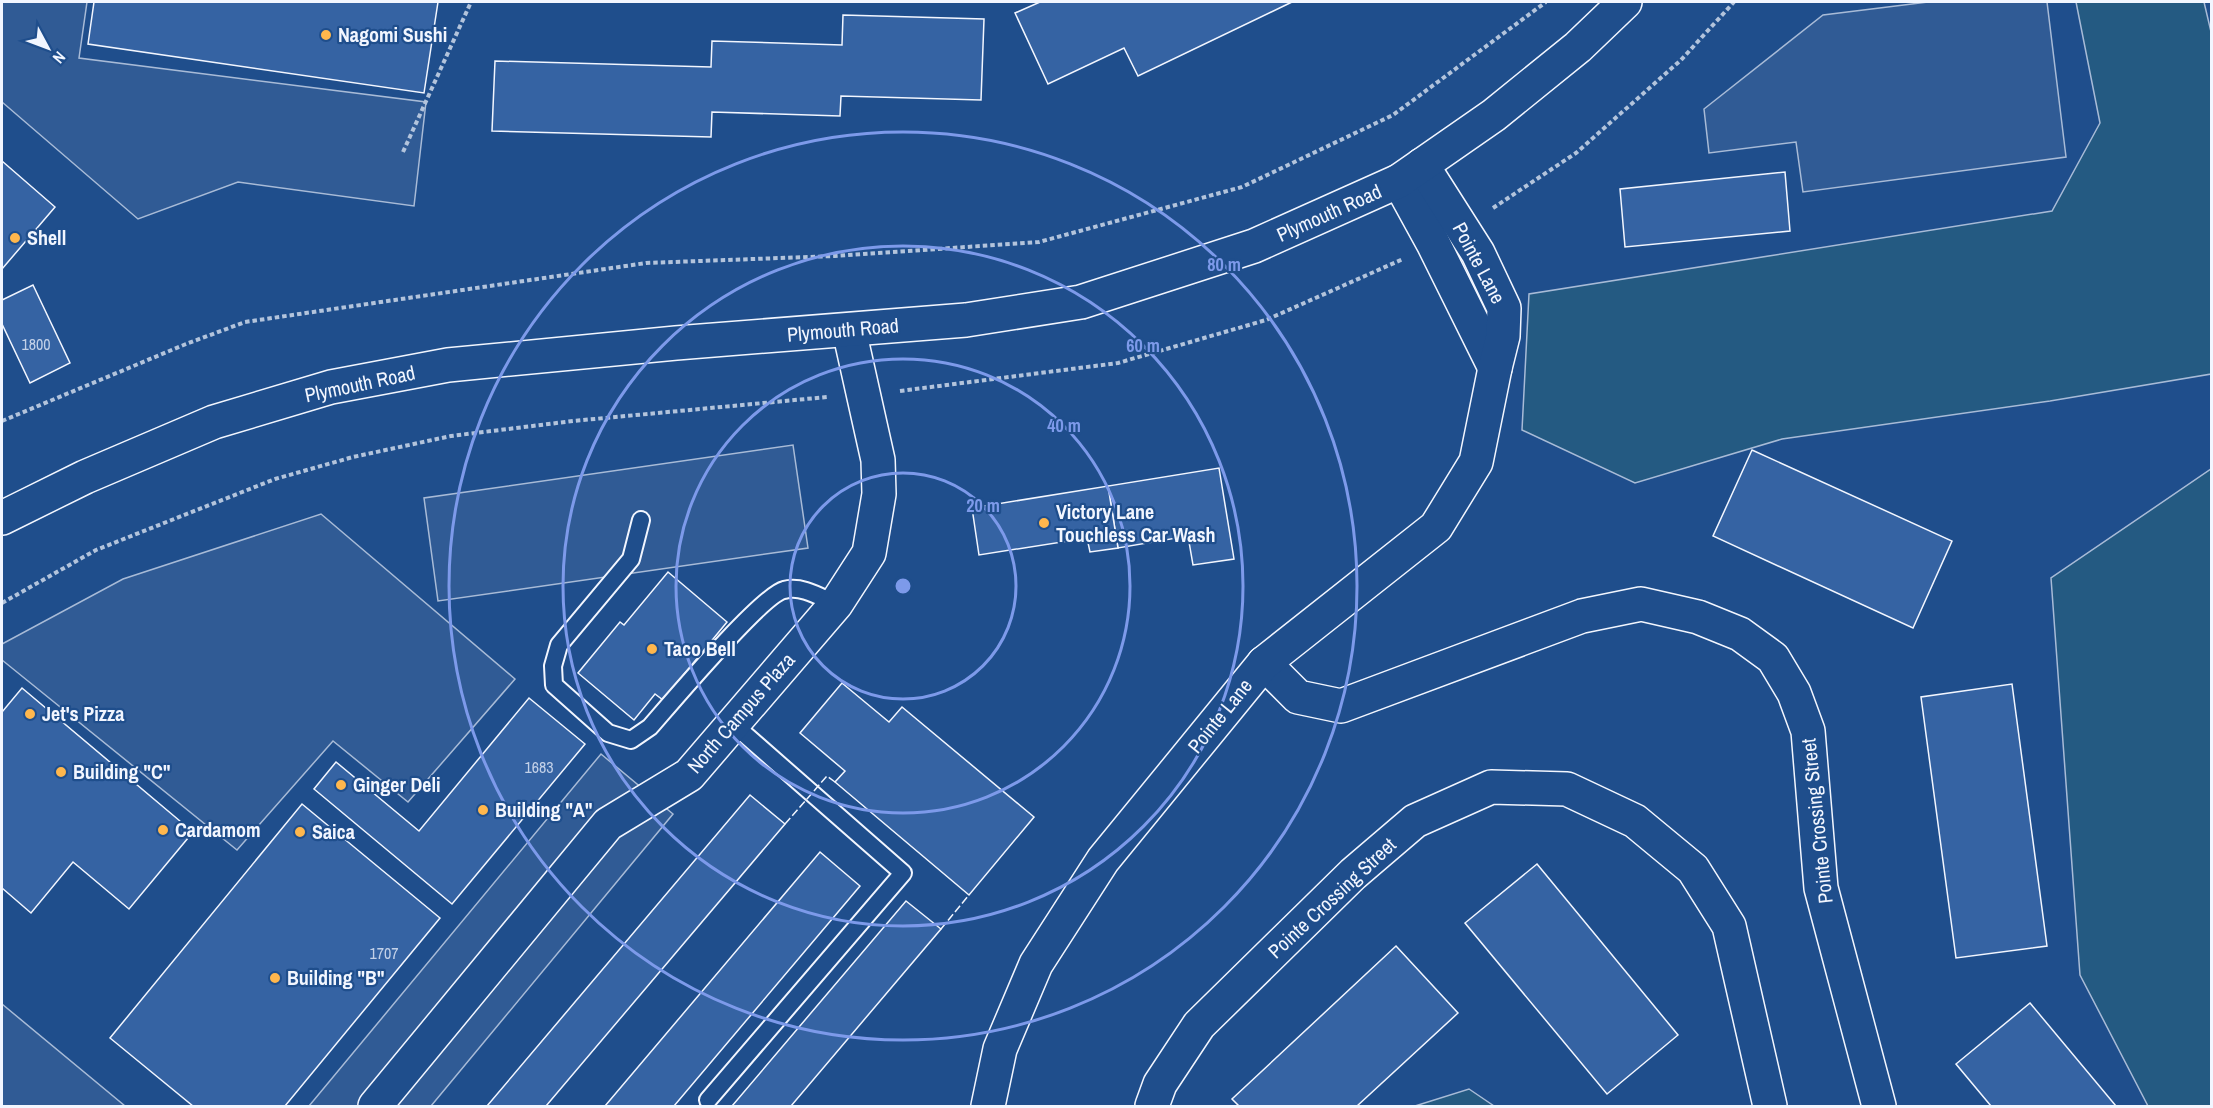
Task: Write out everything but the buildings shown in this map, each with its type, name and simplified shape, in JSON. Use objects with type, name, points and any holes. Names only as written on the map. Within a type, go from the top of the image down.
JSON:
[{"type":"street","name":"Plymouth Road","points":[[2,518],[85,477],[214,422],[331,387],[448,365],[676,343],[966,320],[1081,302],[1254,246],[1410,173],[1503,108],[1578,47],[1625,2]]},
{"type":"street","name":"Pointe Lane","points":[[988,1107],[1000,1049],[1036,964],[1103,860],[1264,663],[1436,527],[1476,462],[1503,336],[1504,308],[1478,253],[1410,173]]},
{"type":"street","name":"North Campus Plaza","points":[[375,1107],[608,824],[689,775],[836,604],[869,553],[879,494],[878,460],[849,330]]},
{"type":"street","name":"Pointe Crossing Street","points":[[1264,663],[1298,697],[1341,706],[1582,616],[1641,604],[1698,618],[1740,634],[1773,658],[1794,693],[1808,731],[1821,888],[1879,1107]]},
{"type":"street","name":"Pointe Crossing Street","points":[[1152,1107],[1160,1084],[1199,1025],[1353,874],[1415,821],[1491,787],[1567,789],[1635,821],[1693,869],[1729,926],[1770,1107]]},
{"type":"lane","points":[[641,520],[631,559],[559,645],[553,666],[554,686],[608,733],[631,740],[650,727],[757,610],[783,590],[800,588],[836,604]]},
{"type":"lane","points":[[708,1100],[903,873],[732,724]]},
{"type":"path","points":[[402,152],[471,2]]},
{"type":"path","points":[[2,421],[175,348],[245,322],[646,263],[835,256],[1039,242],[1051,239],[1242,186],[1264,176],[1393,114],[1546,2]]},
{"type":"path","points":[[1489,211],[1576,153],[1680,60],[1734,2]]},
{"type":"path","points":[[2,603],[96,550],[274,479],[353,457],[451,436],[506,429],[928,389],[1118,363],[1266,320],[1406,257]]},
{"type":"shaded area","points":[[2,2],[87,2],[79,58],[426,102],[414,206],[238,182],[138,219],[2,102]]},
{"type":"shaded area","points":[[1928,2],[2047,2],[2066,157],[1803,192],[1796,142],[1709,153],[1704,109],[1823,15]]},
{"type":"shaded area","points":[[2076,2],[2204,2],[2212,36],[2211,374],[2050,401],[1782,439],[1635,483],[1522,430],[1529,294],[2052,211],[2100,123]]},
{"type":"shaded area","points":[[793,445],[808,548],[438,601],[424,498]]},
{"type":"shaded area","points":[[2211,469],[2211,1106],[2148,1106],[2080,975],[2051,578]]},
{"type":"shaded area","points":[[321,514],[515,679],[408,802],[333,741],[237,850],[2,660],[2,644],[123,579]]},
{"type":"shaded area","points":[[601,754],[673,814],[431,1106],[309,1106]]},
{"type":"shaded area","points":[[2,1004],[125,1106],[2,1106]]},
{"type":"shaded area","points":[[1469,1089],[1494,1106],[1415,1106]]},
{"type":"fence","points":[[785,824],[827,776],[835,782]]},
{"type":"fence","points":[[941,929],[969,895]]},
{"type":"place","name":"Nagomi Sushi","points":[[326,35]]},
{"type":"place","name":"Shell","points":[[15,238]]},
{"type":"place","name":"Victory Lane Touchless Car Wash","points":[[1044,523]]},
{"type":"place","name":"Taco Bell","points":[[652,649]]},
{"type":"place","name":"Jet's Pizza","points":[[30,714]]},
{"type":"place","name":"Building \"C\"","points":[[61,772]]},
{"type":"place","name":"Ginger Deli","points":[[341,785]]},
{"type":"place","name":"Building \"A\"","points":[[483,810]]},
{"type":"place","name":"Cardamom","points":[[163,830]]},
{"type":"place","name":"Saica","points":[[300,832]]},
{"type":"place","name":"Building \"B\"","points":[[275,978]]}]
